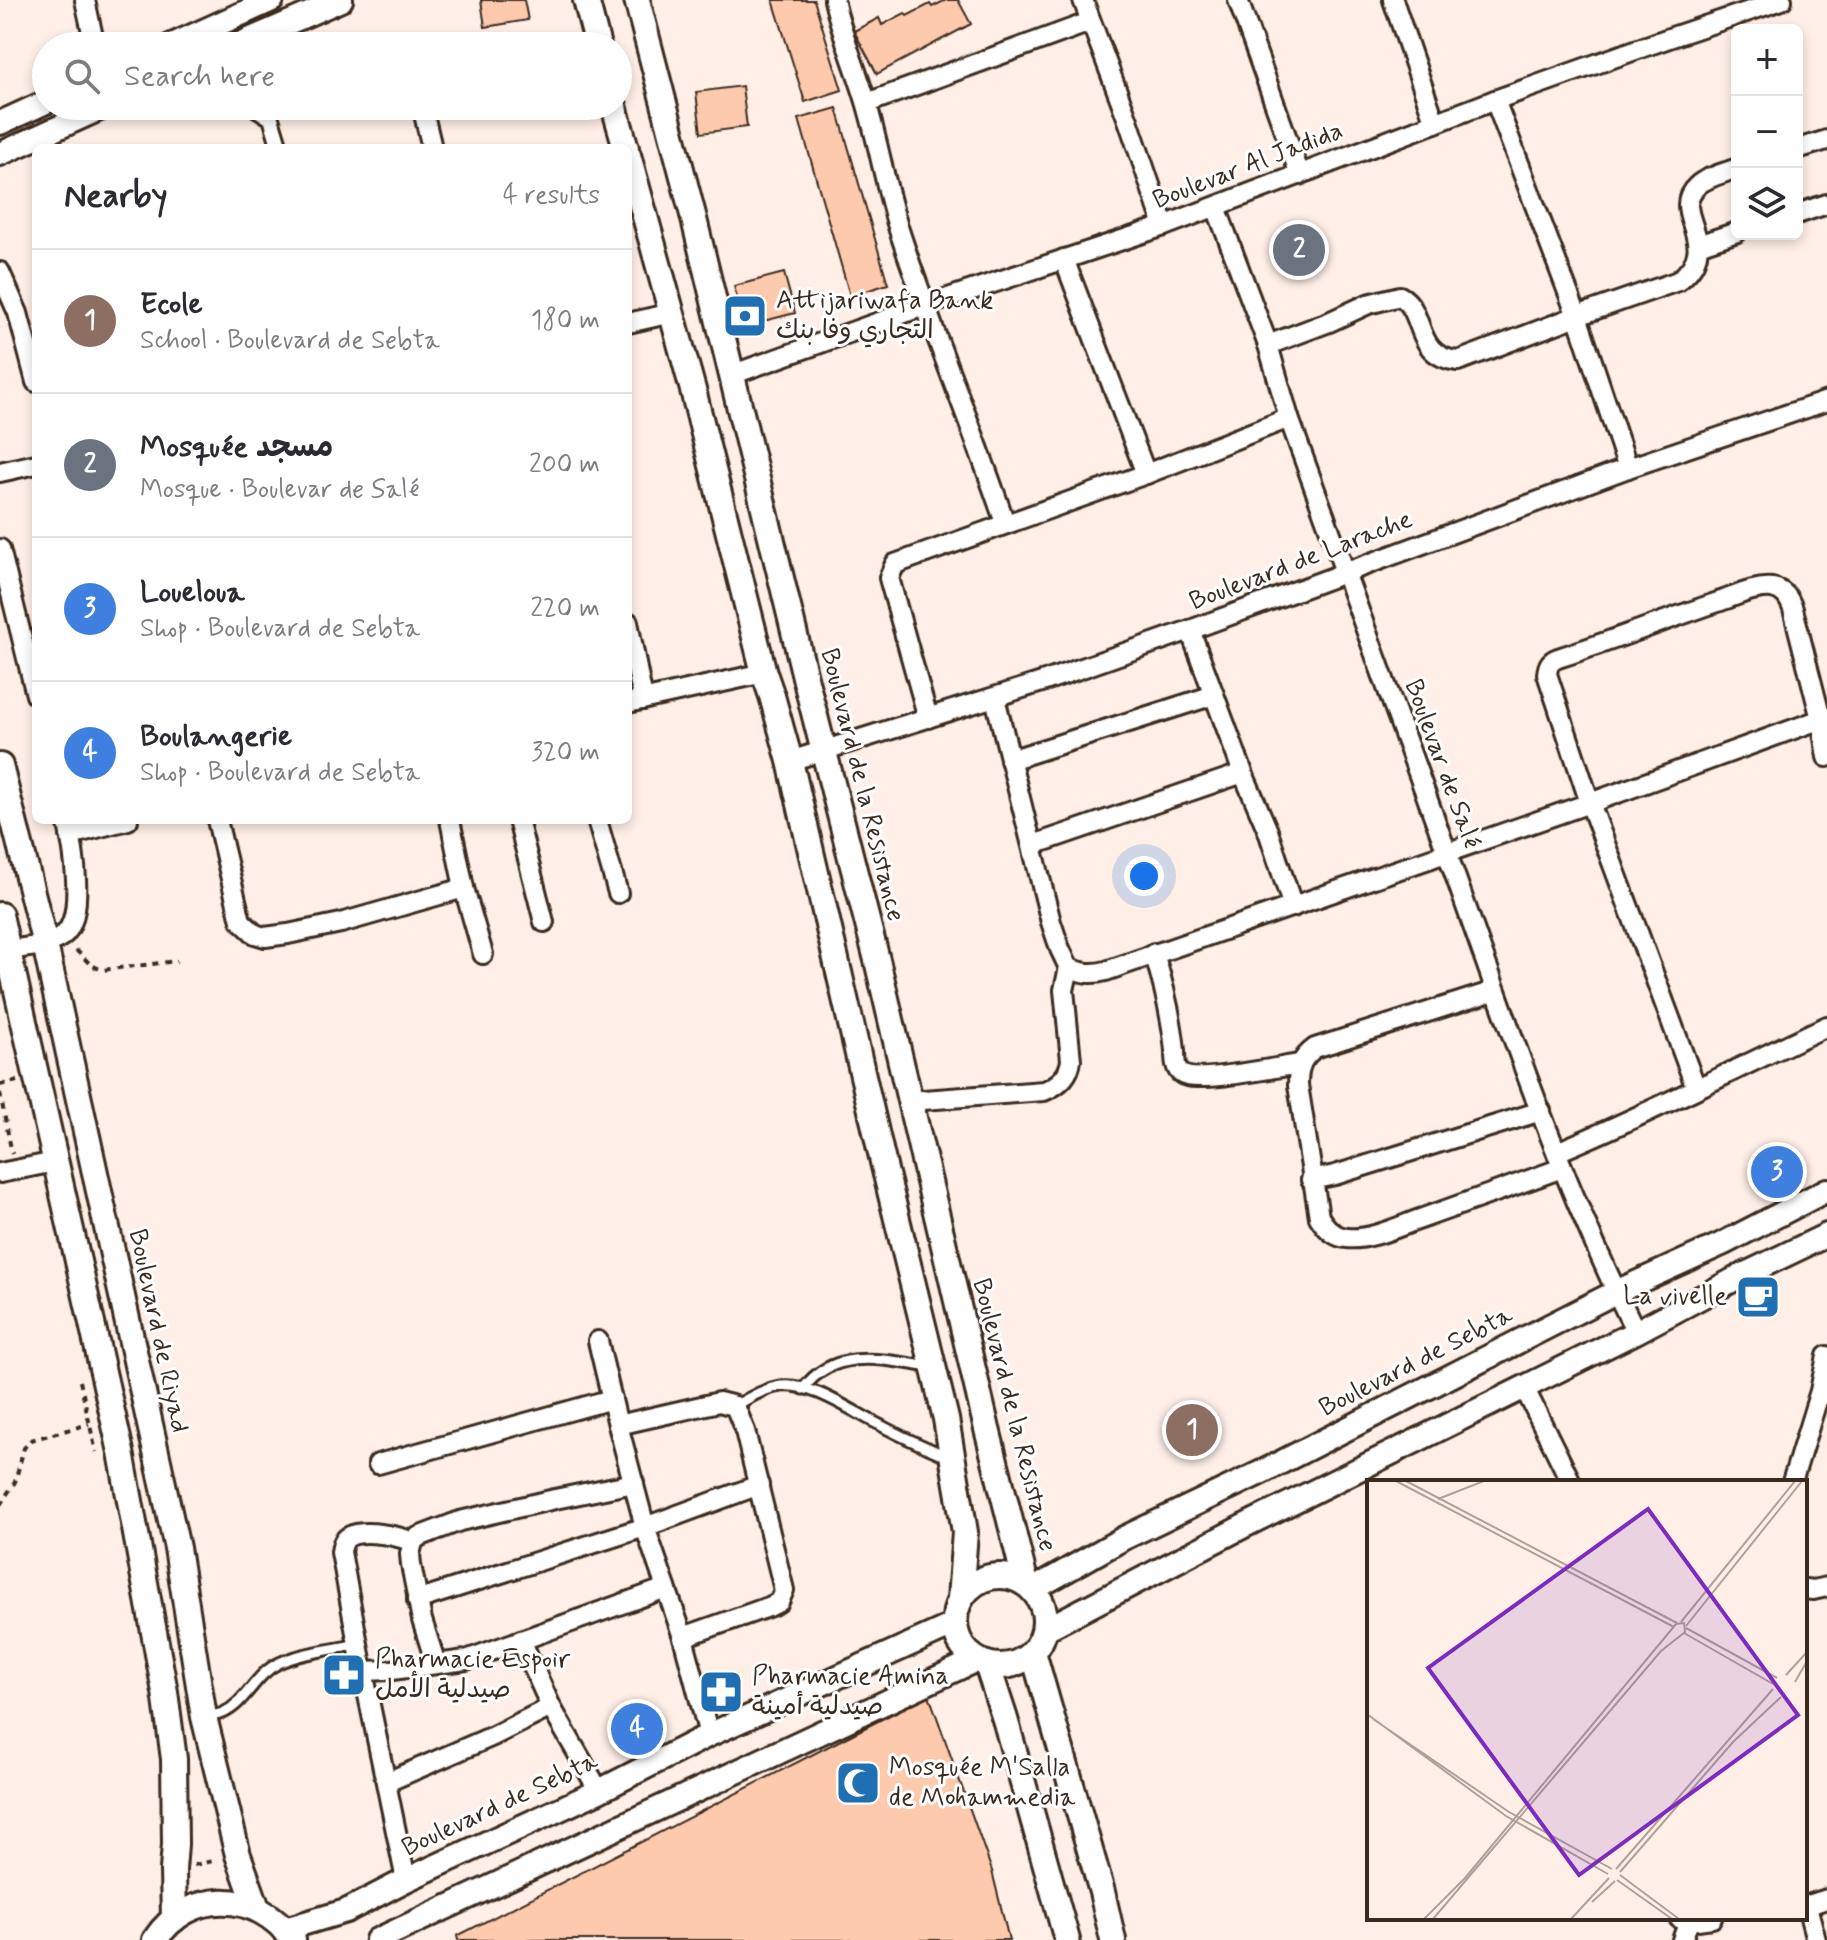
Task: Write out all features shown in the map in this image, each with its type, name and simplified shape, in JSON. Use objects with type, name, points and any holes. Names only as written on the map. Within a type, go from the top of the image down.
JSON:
[{"type":"main road","points":[[586,0],[594,32]]},
{"type":"main road","name":"Boulevard de la Resistance","points":[[637,0],[877,960],[987,1429],[1029,1587]]},
{"type":"main road","points":[[618,120],[625,144]]},
{"type":"main road","points":[[632,169],[764,673],[790,761],[879,1148],[946,1419],[965,1532],[955,1624],[958,1638],[965,1650],[982,1662],[1000,1666],[1023,1659],[1039,1641]]},
{"type":"main road","name":"Boulevard de Riyad","points":[[0,766],[56,939],[177,1548],[204,1717],[238,1855],[257,1908]]},
{"type":"main road","points":[[0,915],[121,1452],[165,1692],[174,1759],[174,1919]]},
{"type":"main road","points":[[960,1599],[970,1587],[996,1576],[1013,1578],[1029,1587],[1041,1602],[1045,1616],[1039,1641],[1113,1940]]},
{"type":"main road","points":[[982,1662],[1005,1719],[1067,1940]]},
{"type":"main road","points":[[155,1940],[188,1909],[222,1901],[257,1908],[289,1935]]},
{"type":"street","points":[[85,0],[92,32]]},
{"type":"street","points":[[201,32],[272,0]]},
{"type":"street","points":[[267,32],[341,0]]},
{"type":"street","points":[[834,0],[867,103],[897,224],[924,306],[1005,523]]},
{"type":"street","points":[[1083,0],[1164,226]]},
{"type":"street","points":[[1238,0],[1300,175]]},
{"type":"street","points":[[1393,0],[1435,123]]},
{"type":"street","name":"Boulevar Al Jadida","points":[[731,375],[924,306],[1164,226],[1495,100],[1782,0]]},
{"type":"street","points":[[867,103],[1090,22]]},
{"type":"street","points":[[1495,100],[1577,316],[1628,468]]},
{"type":"street","points":[[0,123],[32,108]]},
{"type":"street","points":[[0,154],[75,120]]},
{"type":"street","points":[[272,120],[279,144]]},
{"type":"street","points":[[425,120],[431,144]]},
{"type":"street","points":[[1803,147],[1827,140]]},
{"type":"street","points":[[1268,345],[1368,304],[1400,296],[1407,301],[1429,346],[1447,360],[1458,361],[1678,281],[1689,273],[1699,253],[1688,205],[1690,196],[1698,184],[1731,170]]},
{"type":"street","points":[[1803,212],[1827,204]]},
{"type":"street","name":"Boulevar de Salé","points":[[1216,207],[1268,345],[1289,418],[1494,991],[1560,1160],[1636,1332]]},
{"type":"street","points":[[1698,245],[1731,234]]},
{"type":"street","points":[[1064,259],[1146,474]]},
{"type":"street","points":[[0,272],[18,313],[32,367]]},
{"type":"street","points":[[18,313],[32,307]]},
{"type":"street","points":[[632,322],[672,313]]},
{"type":"street","name":"Boulevard de Larache","points":[[790,761],[995,698],[1190,630],[1628,468],[1827,401]]},
{"type":"street","points":[[928,718],[889,578],[895,564],[1146,474],[1289,418]]},
{"type":"street","points":[[0,472],[32,465]]},
{"type":"street","points":[[0,549],[27,620],[32,662]]},
{"type":"street","points":[[1696,1088],[1590,803],[1547,674],[1548,666],[1558,658],[1746,593],[1775,588],[1784,593],[1793,609],[1824,718],[1827,757]]},
{"type":"street","points":[[1190,630],[1268,831],[1293,907]]},
{"type":"street","points":[[632,667],[635,701],[764,673]]},
{"type":"street","points":[[1010,760],[1214,695]]},
{"type":"street","points":[[910,1101],[1044,1091],[1054,1087],[1070,1070],[1064,990],[1069,968],[1051,922],[995,698]]},
{"type":"street","points":[[1069,968],[1083,974],[1106,971],[1590,803],[1824,718]]},
{"type":"street","points":[[1033,845],[1243,773]]},
{"type":"street","points":[[8,950],[56,939],[74,918],[76,875],[69,828],[98,824]]},
{"type":"street","points":[[218,824],[241,921],[255,934],[265,937],[341,923],[464,888]]},
{"type":"street","points":[[451,824],[464,888],[483,954]]},
{"type":"street","points":[[519,824],[544,922]]},
{"type":"street","points":[[598,824],[618,893]]},
{"type":"street","points":[[1154,953],[1169,1011],[1175,1063],[1184,1076],[1208,1078],[1300,1064]]},
{"type":"street","points":[[1494,991],[1315,1048],[1300,1064],[1298,1085],[1311,1180],[1319,1217],[1335,1235],[1351,1239],[1399,1227],[1560,1160],[1609,1130],[1827,1026]]},
{"type":"street","points":[[1311,1180],[1541,1111]]},
{"type":"street","points":[[8,1172],[55,1162]]},
{"type":"street","name":"Boulevard de Sebta","points":[[1029,1587],[1616,1292],[1724,1243],[1827,1190]]},
{"type":"street","points":[[1039,1641],[1244,1526],[1827,1235]]},
{"type":"street","points":[[598,1341],[645,1527],[683,1637],[709,1735]]},
{"type":"street","points":[[1793,1480],[1820,1391],[1827,1356]]},
{"type":"street","points":[[1524,1387],[1570,1480]]},
{"type":"street","points":[[378,1464],[612,1399]]},
{"type":"street","points":[[618,1425],[719,1402],[735,1406],[745,1431],[784,1590],[782,1597],[771,1606],[683,1637]]},
{"type":"street","points":[[436,1664],[417,1600],[411,1565],[413,1542],[418,1537],[460,1521],[634,1483]]},
{"type":"street","points":[[417,1600],[645,1527],[759,1485]]},
{"type":"street","points":[[406,1880],[341,1552],[342,1545],[350,1536],[361,1534],[401,1536],[413,1542]]},
{"type":"street","points":[[1807,1589],[1827,1587]]},
{"type":"street","points":[[363,1671],[466,1660],[666,1588]]},
{"type":"street","name":"Boulevard de Sebta","points":[[289,1935],[599,1791],[709,1735],[955,1624]]},
{"type":"street","points":[[521,1640],[551,1707],[599,1791]]},
{"type":"street","points":[[377,1940],[982,1662]]},
{"type":"street","points":[[387,1782],[551,1707]]},
{"type":"street","points":[[1807,1906],[1827,1899]]},
{"type":"street","points":[[1807,1909],[1816,1940]]},
{"type":"street","points":[[1682,1940],[1687,1920]]},
{"type":"lane","points":[[803,1389],[817,1374],[845,1361],[882,1359],[932,1367]]},
{"type":"lane","points":[[735,1406],[779,1386],[803,1389],[952,1458]]},
{"type":"lane","points":[[204,1717],[223,1713],[236,1704],[260,1677],[277,1664],[358,1644]]},
{"type":"path","points":[[56,939],[102,970],[177,961]]},
{"type":"path","points":[[0,1093],[8,1172]]},
{"type":"path","points":[[80,1380],[96,1452]]},
{"type":"path","points":[[0,1505],[15,1482],[24,1448],[31,1440],[89,1424]]},
{"type":"path","points":[[173,1870],[238,1855]]},
{"type":"building","points":[[481,0],[524,0],[528,20],[485,27]]},
{"type":"building","points":[[773,0],[814,0],[842,90],[805,102]]},
{"type":"building","points":[[946,0],[958,0],[971,24],[877,74],[854,31],[879,18],[882,25],[905,13],[907,16]]},
{"type":"building","points":[[742,86],[747,127],[701,133],[696,92]]},
{"type":"building","points":[[837,108],[888,284],[850,296],[799,119]]},
{"type":"building","points":[[784,273],[795,313],[744,326],[734,286]]},
{"type":"building","name":"Mosquée M'Salla de Mohammedia","points":[[929,1695],[992,1871],[1009,1940],[458,1940],[457,1936]]},
{"type":"place","name":"Mosquée مسجد","points":[[1299,250]]},
{"type":"place","name":"Attijariwafa Bank التجاري وفا بنك","points":[[745,316]]},
{"type":"place","name":"Loueloua","points":[[1777,1172]]},
{"type":"place","name":"La vivelle","points":[[1758,1297]]},
{"type":"place","name":"Ecole","points":[[1192,1430]]},
{"type":"place","name":"Pharmacie Espoir صيدلية الأمل","points":[[344,1675]]},
{"type":"place","name":"Pharmacie Amina صيدلية أمينة","points":[[721,1692]]},
{"type":"place","name":"Boulangerie","points":[[637,1729]]},
{"type":"place","name":"Mosquée M'Salla de Mohammedia","points":[[858,1783]]}]
